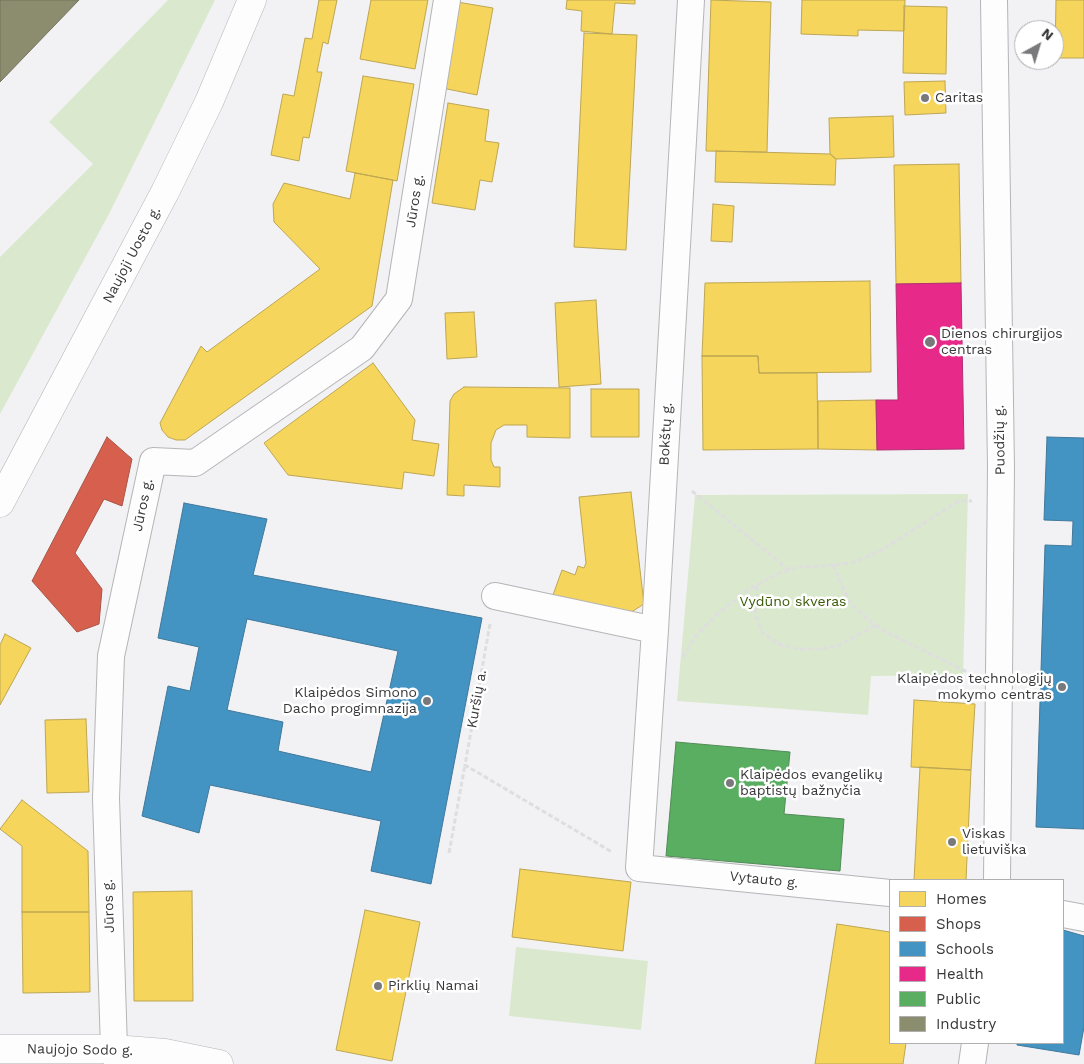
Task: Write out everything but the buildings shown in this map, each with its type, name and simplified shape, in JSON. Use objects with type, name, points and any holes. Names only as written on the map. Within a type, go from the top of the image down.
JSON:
[{"type":"main road","name":"Naujoji Uosto g.","points":[[0,503],[165,192],[209,102],[252,0]]},
{"type":"main road","name":"Naujojo Sodo g.","points":[[0,1050],[116,1056],[165,1053],[219,1064]]},
{"type":"street","name":"Jūros g.","points":[[116,1056],[106,798],[111,656],[153,461],[195,462],[362,348],[399,299],[447,0]]},
{"type":"street","name":"Bokštų g.","points":[[639,868],[655,630],[691,0]]},
{"type":"street","name":"Puodžių g.","points":[[994,0],[1000,502],[997,879]]},
{"type":"street","points":[[494,596],[655,630]]},
{"type":"street","name":"Vytauto g.","points":[[639,868],[889,893]]},
{"type":"street","points":[[1064,914],[1084,918]]},
{"type":"street","points":[[972,1064],[975,1044]]},
{"type":"path","points":[[664,468],[788,570]]},
{"type":"path","points":[[652,676],[671,675],[695,637],[716,615],[748,590],[782,572],[798,567],[855,562],[880,551],[959,501],[1000,502]]},
{"type":"path","points":[[833,565],[850,603],[876,625],[886,632],[998,687]]},
{"type":"path","points":[[757,585],[755,614],[762,632],[778,644],[798,649],[821,649],[840,645],[876,625]]},
{"type":"path","name":"Kuršių a.","points":[[449,853],[494,596]]},
{"type":"path","points":[[465,765],[639,868]]},
{"type":"green space","points":[[168,0],[215,0],[109,214],[0,414],[0,257],[93,164],[49,122]]},
{"type":"green space","name":"Vydūno skveras","points":[[968,494],[963,675],[871,676],[868,715],[677,701],[695,495]]},
{"type":"green space","points":[[516,947],[648,961],[641,1030],[509,1016]]},
{"type":"place","name":"Caritas","points":[[925,98]]},
{"type":"place","name":"Dienos chirurgijos centras","points":[[930,342]]},
{"type":"place","name":"Klaipėdos technologijų mokymo centras","points":[[1062,687]]},
{"type":"place","name":"Klaipėdos Simono Dacho progimnazija","points":[[427,701]]},
{"type":"place","name":"Klaipėdos evangelikų baptistų bažnyčia","points":[[730,783]]},
{"type":"place","name":"Viskas lietuviška","points":[[952,842]]},
{"type":"place","name":"Pirklių Namai","points":[[378,986]]}]
